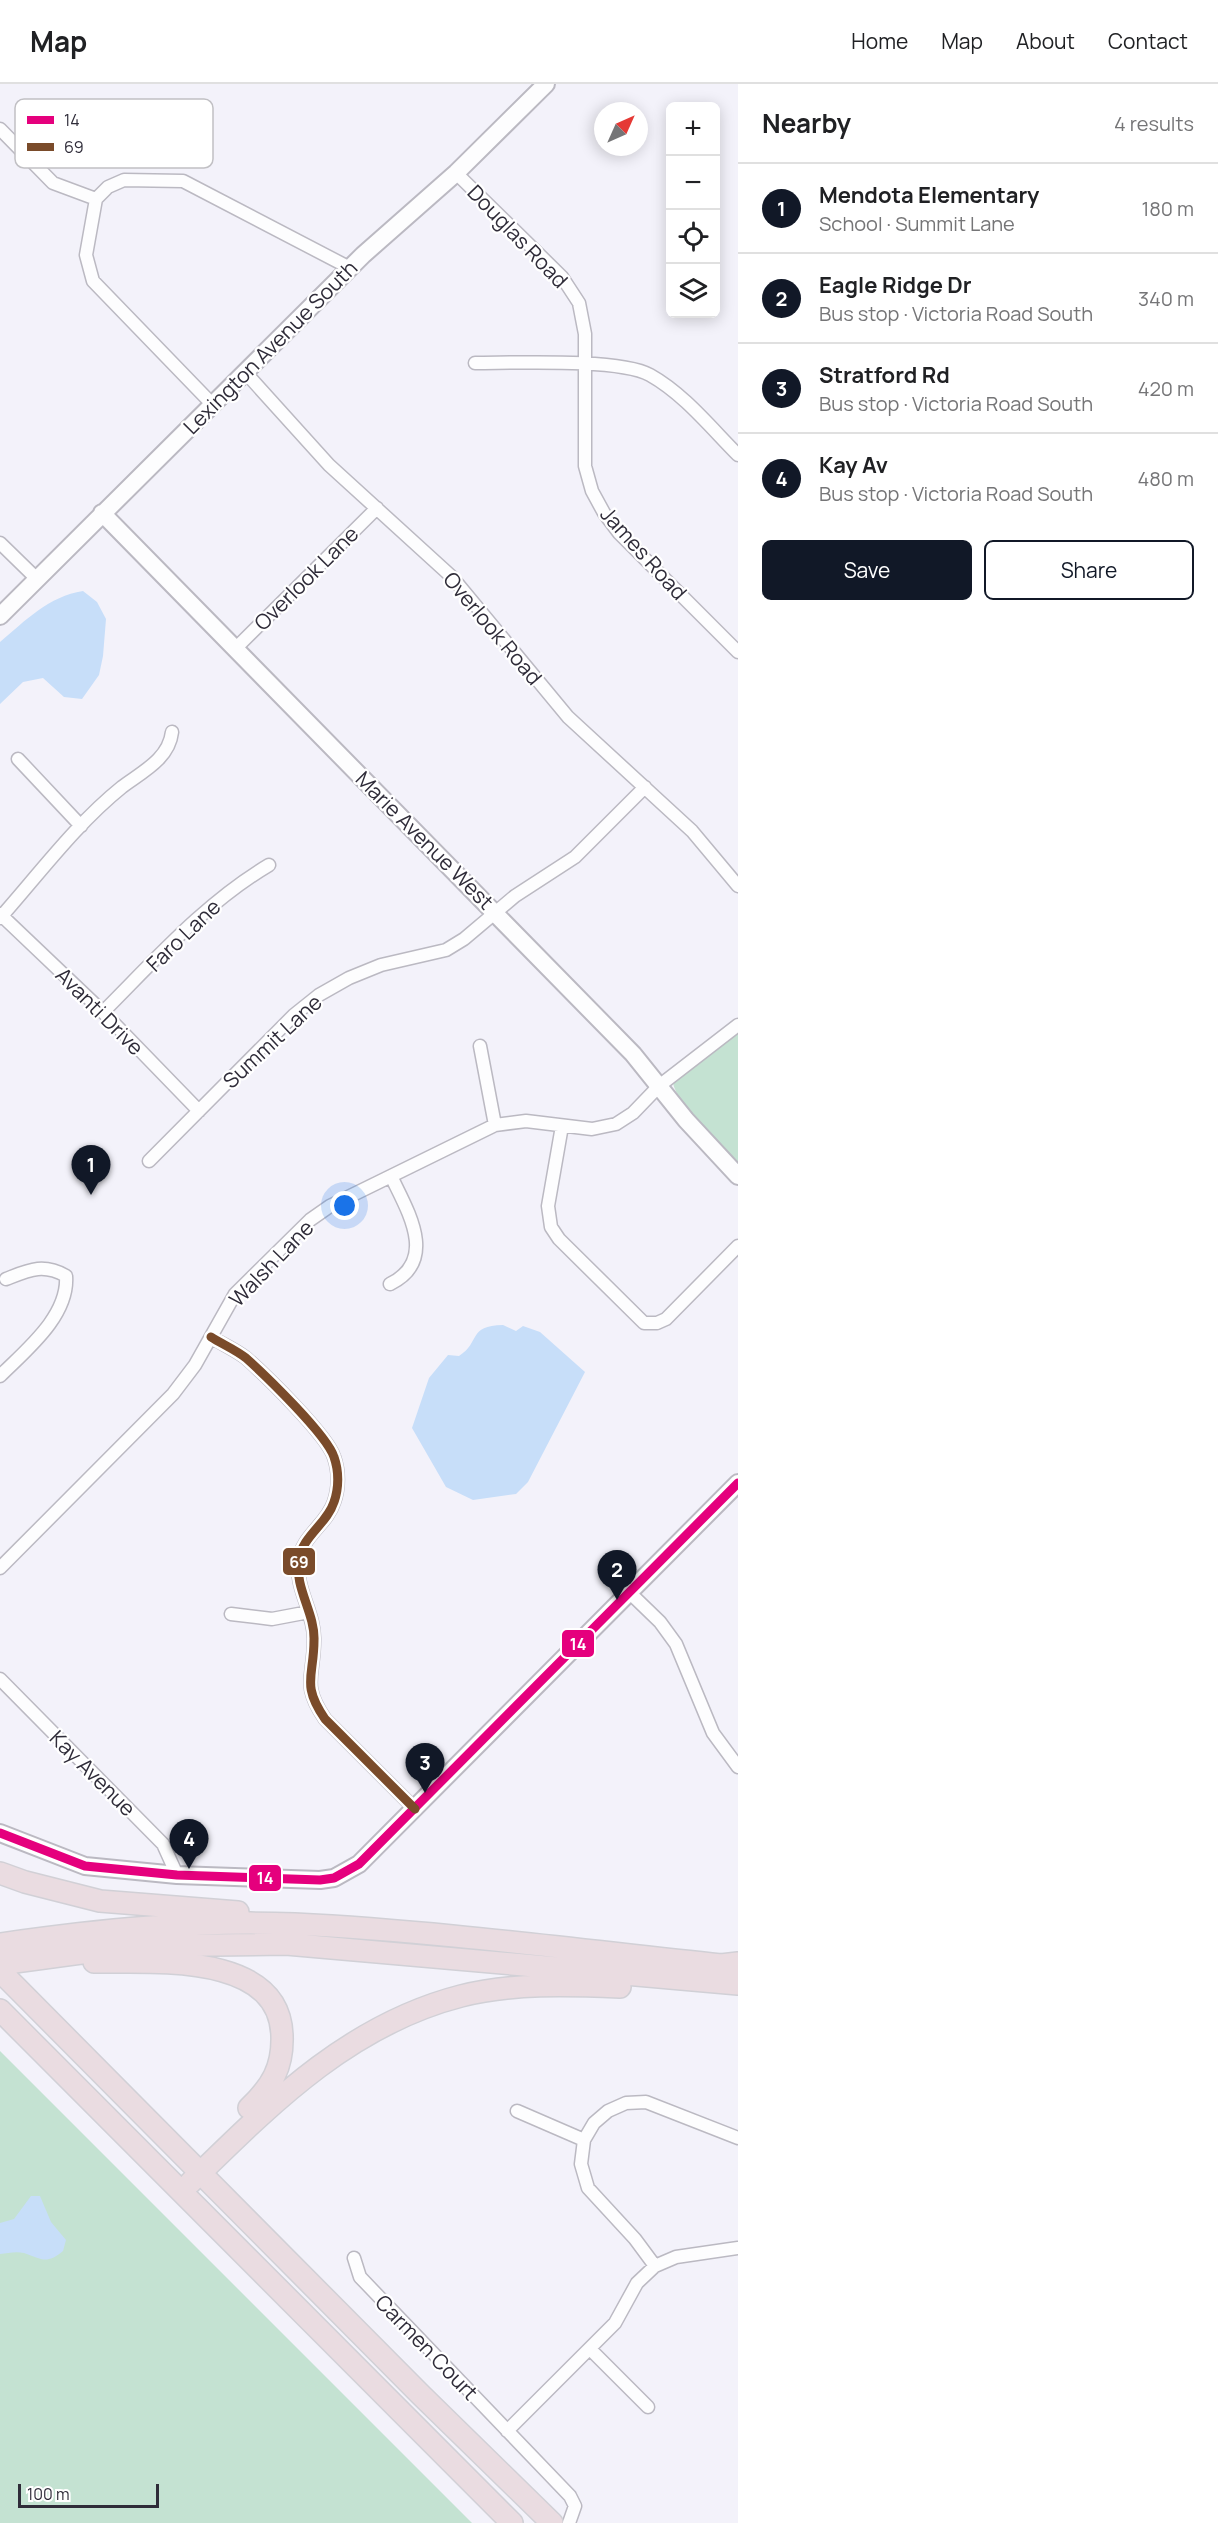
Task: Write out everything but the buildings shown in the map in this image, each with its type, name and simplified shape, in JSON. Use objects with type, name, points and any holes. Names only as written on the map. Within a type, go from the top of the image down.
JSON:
[{"type":"highway","points":[[0,1873],[24,1882],[100,1901],[320,1918],[399,1932]]},
{"type":"highway","points":[[0,1944],[90,1931],[187,1924],[294,1924],[399,1932],[721,1965],[738,1963]]},
{"type":"highway","points":[[0,1965],[134,1946],[286,1944],[738,1986]]},
{"type":"highway","points":[[0,1965],[50,1962],[191,1964],[235,1975],[254,1983],[264,1992],[276,2010],[282,2030],[283,2052],[278,2073],[267,2091],[176,2188]]},
{"type":"highway","points":[[7,1978],[420,2395],[552,2523]]},
{"type":"highway","points":[[196,2168],[316,2067],[363,2036],[415,2011],[462,1996],[546,1985],[702,1990],[738,1986]]},
{"type":"highway","points":[[0,2010],[512,2523]]},
{"type":"highway","points":[[345,2358],[357,2349],[369,2354],[454,2437],[515,2486]]},
{"type":"highway","points":[[416,2425],[453,2456],[522,2523]]},
{"type":"street","name":"Lexington Avenue South","points":[[0,616],[350,268],[456,172],[546,84]]},
{"type":"street","points":[[0,129],[15,144]]},
{"type":"street","points":[[38,168],[53,183],[96,199]]},
{"type":"street","name":"Douglas Road","points":[[456,172],[562,277],[579,303],[585,334],[584,365]]},
{"type":"street","points":[[212,404],[93,281],[87,255],[89,240],[96,199],[108,187],[123,180],[183,181],[350,268]]},
{"type":"street","points":[[475,363],[612,366],[648,373],[678,394],[738,455]]},
{"type":"street","name":"James Road","points":[[584,365],[585,466],[592,491],[600,506],[620,533],[738,652]]},
{"type":"street","name":"Overlook Road","points":[[245,372],[329,465],[452,577],[568,717],[692,831],[738,886]]},
{"type":"street","name":"Overlook Lane","points":[[235,649],[377,508]]},
{"type":"street","name":"Marie Avenue West","points":[[102,513],[633,1054],[686,1120],[738,1176]]},
{"type":"street","points":[[0,543],[37,579]]},
{"type":"street","points":[[1,916],[81,826],[119,790],[162,756],[171,743],[172,732]]},
{"type":"street","points":[[18,759],[81,826]]},
{"type":"street","name":"Summit Lane","points":[[149,1161],[294,1015],[319,996],[349,978],[381,965],[446,950],[464,939],[515,896],[575,857],[645,787]]},
{"type":"street","name":"Faro Lane","points":[[103,1012],[207,908],[269,865]]},
{"type":"street","name":"Avanti Drive","points":[[1,916],[103,1012],[199,1111]]},
{"type":"street","name":"Walsh Lane","points":[[0,1568],[173,1394],[195,1365],[235,1294],[310,1220],[330,1206],[495,1125],[526,1120],[592,1129],[616,1124],[633,1113],[659,1086],[738,1025]]},
{"type":"street","points":[[480,1046],[495,1125]]},
{"type":"street","points":[[562,1126],[548,1206],[551,1227],[559,1239],[644,1323],[657,1323],[666,1319],[738,1246]]},
{"type":"street","points":[[390,1284],[401,1279],[414,1262],[417,1243],[412,1220],[391,1176]]},
{"type":"street","points":[[0,1376],[40,1336],[67,1290],[66,1276],[52,1268],[29,1270],[6,1279]]},
{"type":"street","points":[[211,1336],[245,1358],[320,1434],[334,1456],[338,1480],[334,1502],[324,1521],[306,1541],[298,1560],[299,1577],[315,1639],[309,1680],[316,1705],[325,1719],[415,1809]]},
{"type":"street","points":[[0,1833],[85,1866],[177,1875],[320,1880],[334,1878],[359,1864],[738,1483]]},
{"type":"street","points":[[630,1593],[660,1623],[676,1644],[713,1733],[738,1767]]},
{"type":"street","points":[[231,1614],[272,1619],[309,1612]]},
{"type":"street","name":"Kay Avenue","points":[[0,1679],[163,1845],[177,1875]]},
{"type":"street","points":[[655,2266],[635,2239],[588,2188],[581,2164],[584,2140],[594,2123],[608,2110],[626,2103],[646,2102],[738,2138]]},
{"type":"street","points":[[516,2111],[584,2140]]},
{"type":"street","points":[[507,2432],[615,2323],[637,2283],[655,2266],[676,2257],[738,2248]]},
{"type":"street","name":"Carmen Court","points":[[354,2258],[360,2277],[570,2496],[575,2506],[569,2523]]},
{"type":"street","points":[[590,2349],[648,2407]]},
{"type":"green space","points":[[738,1033],[738,1163],[682,1102],[673,1083]]},
{"type":"green space","points":[[0,2051],[472,2523],[0,2523]]},
{"type":"water","points":[[83,591],[97,602],[106,619],[99,675],[82,699],[64,697],[43,678],[23,682],[0,704],[0,642],[48,604]]},
{"type":"water","points":[[503,1325],[516,1331],[523,1326],[540,1332],[585,1372],[528,1482],[516,1494],[473,1500],[446,1487],[412,1428],[429,1378],[448,1355],[459,1356],[466,1351],[484,1328]]},
{"type":"water","points":[[31,2196],[40,2196],[51,2222],[66,2240],[63,2251],[44,2260],[21,2252],[0,2254],[0,2223],[14,2219]]},
{"type":"transit line","name":"69","points":[[211,1337],[242,1355],[267,1378],[308,1420],[334,1457],[338,1480],[334,1502],[331,1510],[305,1544],[298,1570],[313,1630],[311,1680],[313,1697],[325,1719],[415,1809]]},
{"type":"transit line","name":"14","points":[[0,1833],[85,1866],[177,1875],[320,1880],[334,1878],[359,1864],[738,1483]]},
{"type":"place","name":"Mendota Elementary","points":[[91,1195]]},
{"type":"place","name":"Eagle Ridge Dr","points":[[617,1600]]},
{"type":"place","name":"Stratford Rd","points":[[425,1793]]},
{"type":"place","name":"Kay Av","points":[[189,1869]]}]
